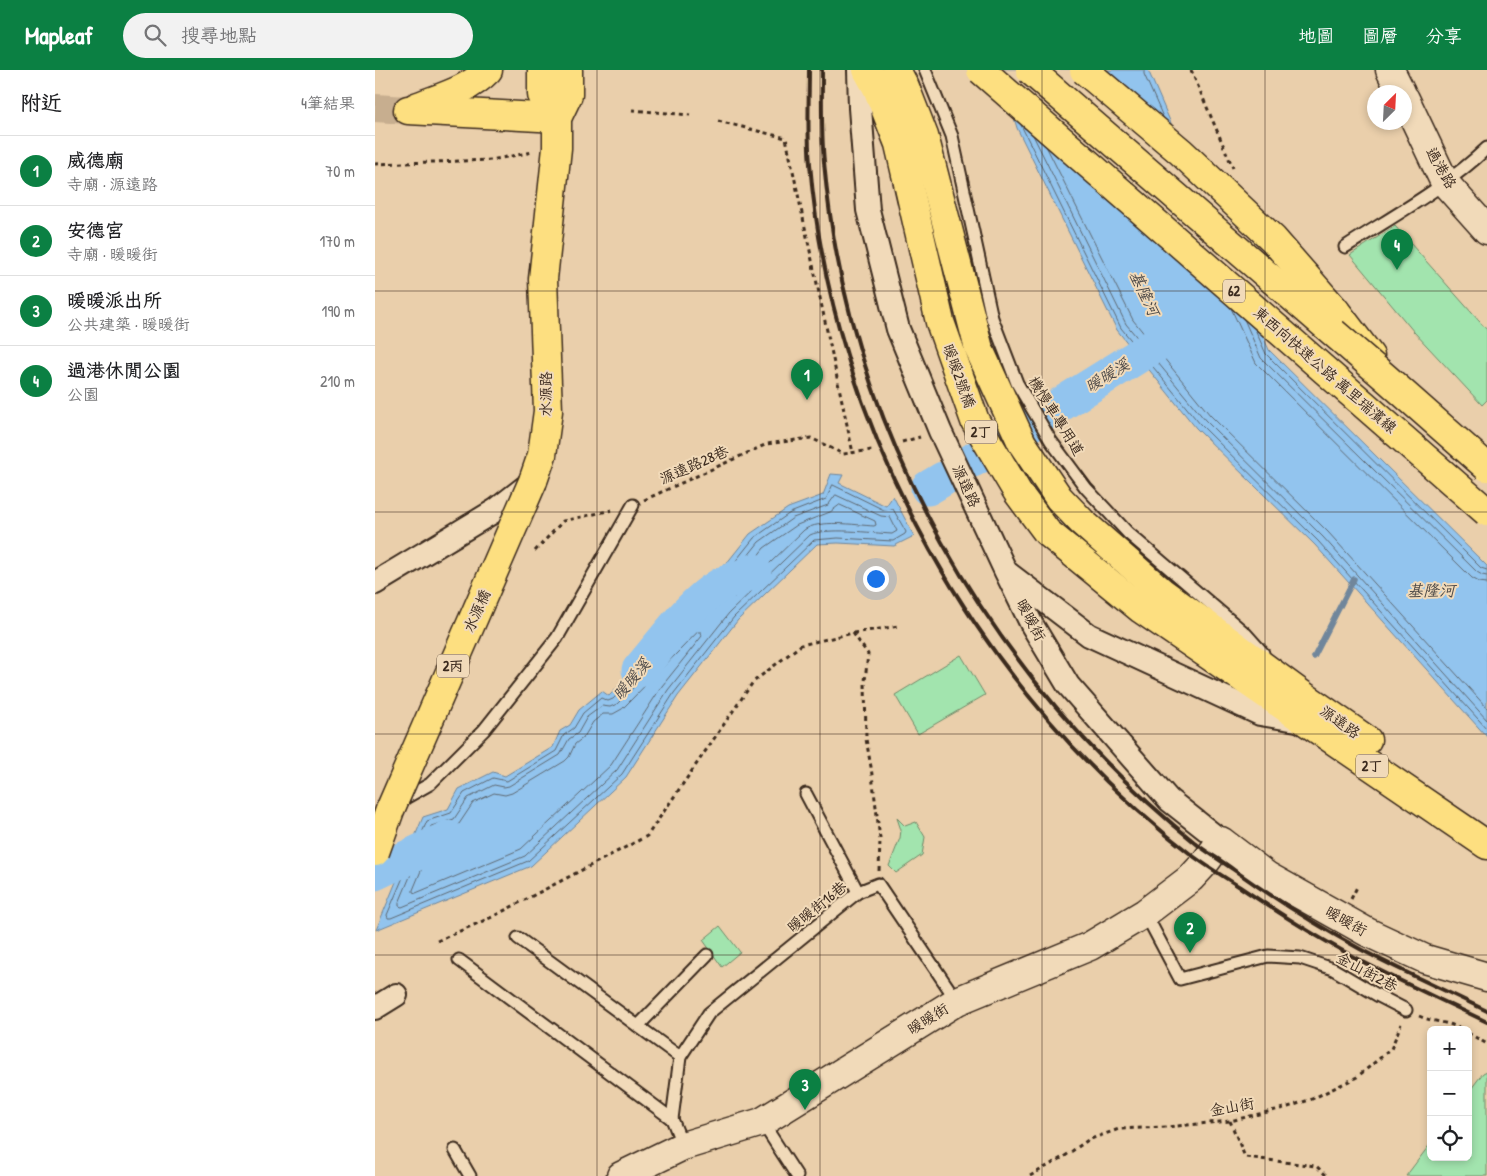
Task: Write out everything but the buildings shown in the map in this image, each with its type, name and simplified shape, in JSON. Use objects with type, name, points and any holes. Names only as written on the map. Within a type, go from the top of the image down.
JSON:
[{"type":"main road","points":[[488,70],[480,79],[462,89],[408,110],[557,118]]},
{"type":"main road","points":[[542,70],[542,95],[557,118]]},
{"type":"main road","name":"水源路","points":[[533,481],[543,455],[548,411],[543,279],[557,148],[557,118],[568,95],[568,70]]},
{"type":"main road","name":"暖暖2號橋","points":[[867,70],[877,88],[899,144],[940,322],[962,385],[975,421],[1018,493],[1047,532],[1141,609],[1263,679]]},
{"type":"main road","name":"暖暖2號橋","points":[[896,70],[905,87],[924,136],[979,349],[1022,442],[1059,498],[1082,522],[1263,679]]},
{"type":"main road","name":"東西向快速公路 萬里瑞濱線","points":[[981,70],[1487,512]]},
{"type":"main road","name":"62","points":[[1030,70],[1487,467]]},
{"type":"main road","points":[[1084,70],[1181,152],[1273,239],[1335,310],[1386,378]]},
{"type":"main road","name":"水源橋","points":[[375,852],[390,810],[533,481]]},
{"type":"main road","name":"源遠路","points":[[1263,679],[1301,694],[1487,823]]},
{"type":"main road","name":"源遠路","points":[[1263,679],[1306,721],[1487,845]]},
{"type":"street","name":"源遠路","points":[[859,70],[859,108],[867,210],[898,329],[940,431],[1006,572],[1089,635],[1260,714],[1306,721]]},
{"type":"street","points":[[1390,70],[1398,85]]},
{"type":"street","name":"過港路","points":[[1412,114],[1445,183],[1487,230]]},
{"type":"street","points":[[375,583],[496,510],[533,481]]},
{"type":"street","name":"暖暖街","points":[[1006,572],[1032,625],[1068,685],[1169,800],[1267,876],[1367,932],[1425,959],[1486,976]]},
{"type":"street","name":"暖暖街","points":[[621,1176],[683,1146],[762,1122],[957,1001],[1090,946],[1145,913],[1191,878],[1221,841]]},
{"type":"street","points":[[375,1008],[396,995]]},
{"type":"lane","name":"機慢車專用道","points":[[925,70],[952,136],[992,318],[1017,383],[1051,441],[1087,488],[1128,532],[1246,634],[1301,694]]},
{"type":"lane","points":[[1345,247],[1445,183],[1469,165],[1487,148]]},
{"type":"lane","points":[[375,815],[430,784],[484,730],[557,638],[633,505]]},
{"type":"lane","points":[[806,794],[858,892]]},
{"type":"lane","points":[[879,884],[957,1001]]},
{"type":"lane","name":"暖暖街16巷","points":[[672,1119],[681,1057],[709,1013],[858,892],[879,884]]},
{"type":"lane","name":"金山街2巷","points":[[1145,913],[1180,979],[1268,956],[1300,958],[1333,969],[1406,1010]]},
{"type":"lane","points":[[518,938],[681,1057]]},
{"type":"lane","points":[[638,1026],[707,955]]},
{"type":"lane","points":[[459,960],[672,1119],[683,1146]]},
{"type":"lane","points":[[762,1122],[797,1176]]},
{"type":"lane","points":[[455,1150],[470,1176]]},
{"type":"path","points":[[632,110],[690,115]]},
{"type":"path","points":[[718,122],[786,138],[853,453]]},
{"type":"path","points":[[375,164],[491,160],[557,148]]},
{"type":"path","name":"源遠路28巷","points":[[535,551],[563,521],[633,505],[767,444],[811,438],[843,454],[872,450]]},
{"type":"path","points":[[437,941],[492,916],[647,836],[753,682],[801,645],[853,633],[899,626]]},
{"type":"path","points":[[853,633],[868,654],[865,681],[866,739],[880,839],[879,884]]},
{"type":"path","points":[[1406,1010],[1426,1019],[1456,1026]]},
{"type":"path","name":"金山街","points":[[1030,1176],[1088,1140],[1119,1129],[1230,1121],[1288,1107],[1312,1099],[1357,1077],[1391,1049],[1406,1010]]},
{"type":"path","points":[[1472,1035],[1487,1044]]},
{"type":"path","points":[[1230,1121],[1245,1157],[1316,1166],[1327,1176]]},
{"type":"green space","points":[[1395,226],[1487,330],[1487,400],[1482,405],[1414,332],[1350,255]]},
{"type":"green space","points":[[961,655],[985,695],[918,734],[895,695]]},
{"type":"green space","points":[[897,818],[905,826],[916,822],[925,837],[922,855],[896,873],[889,866],[900,838],[901,830]]},
{"type":"green space","points":[[720,926],[740,952],[722,967],[703,940]]},
{"type":"green space","points":[[1487,1071],[1487,1176],[1406,1176],[1427,1148],[1427,1161],[1472,1161],[1472,1088],[1483,1073]]},
{"type":"water","name":"基隆河","points":[[1000,70],[1148,70],[1269,350],[1487,566],[1487,737],[1315,545],[1196,428],[1117,330],[1017,128]]},
{"type":"water","points":[[831,474],[843,475],[839,483],[886,506],[893,496],[914,536],[894,546],[838,543],[817,544],[738,620],[678,696],[626,777],[531,866],[376,930],[423,817],[448,809],[459,789],[493,772],[505,776],[553,747],[560,731],[570,725],[579,710],[602,691],[609,696],[713,591],[718,569],[726,564],[750,534],[788,508],[823,495]]},
{"type":"pier","name":"基隆河","points":[[997,70],[1103,70],[1180,137],[1264,331]]},
{"type":"waterway","name":"暖暖溪","points":[[1047,413],[1167,338]]},
{"type":"waterway","name":"暖暖溪","points":[[973,460],[1029,425]]},
{"type":"waterway","name":"暖暖溪","points":[[928,488],[943,479]]},
{"type":"waterway","name":"暖暖溪","points":[[639,670],[676,625],[708,593],[723,584],[754,571]]},
{"type":"waterway","points":[[1314,657],[1354,579]]},
{"type":"waterway","name":"暖暖溪","points":[[375,873],[448,838]]},
{"type":"tunnel","points":[[375,108],[408,110]]},
{"type":"railway","points":[[809,70],[808,129],[810,164],[824,264],[849,362],[885,458],[930,550],[984,637],[1046,717],[1116,791],[1193,856],[1309,932],[1385,973],[1487,1022]]},
{"type":"railway","points":[[822,70],[824,162],[838,261],[863,358],[898,452],[942,542],[995,627],[1055,706],[1124,780],[1199,846],[1280,901],[1344,940],[1487,1011]]},
{"type":"place","name":"過港休閒公園","points":[[1397,270]]},
{"type":"place","name":"威德廟","points":[[807,400]]},
{"type":"place","name":"安德宮","points":[[1190,953]]},
{"type":"place","name":"暖暖派出所","points":[[805,1110]]}]
